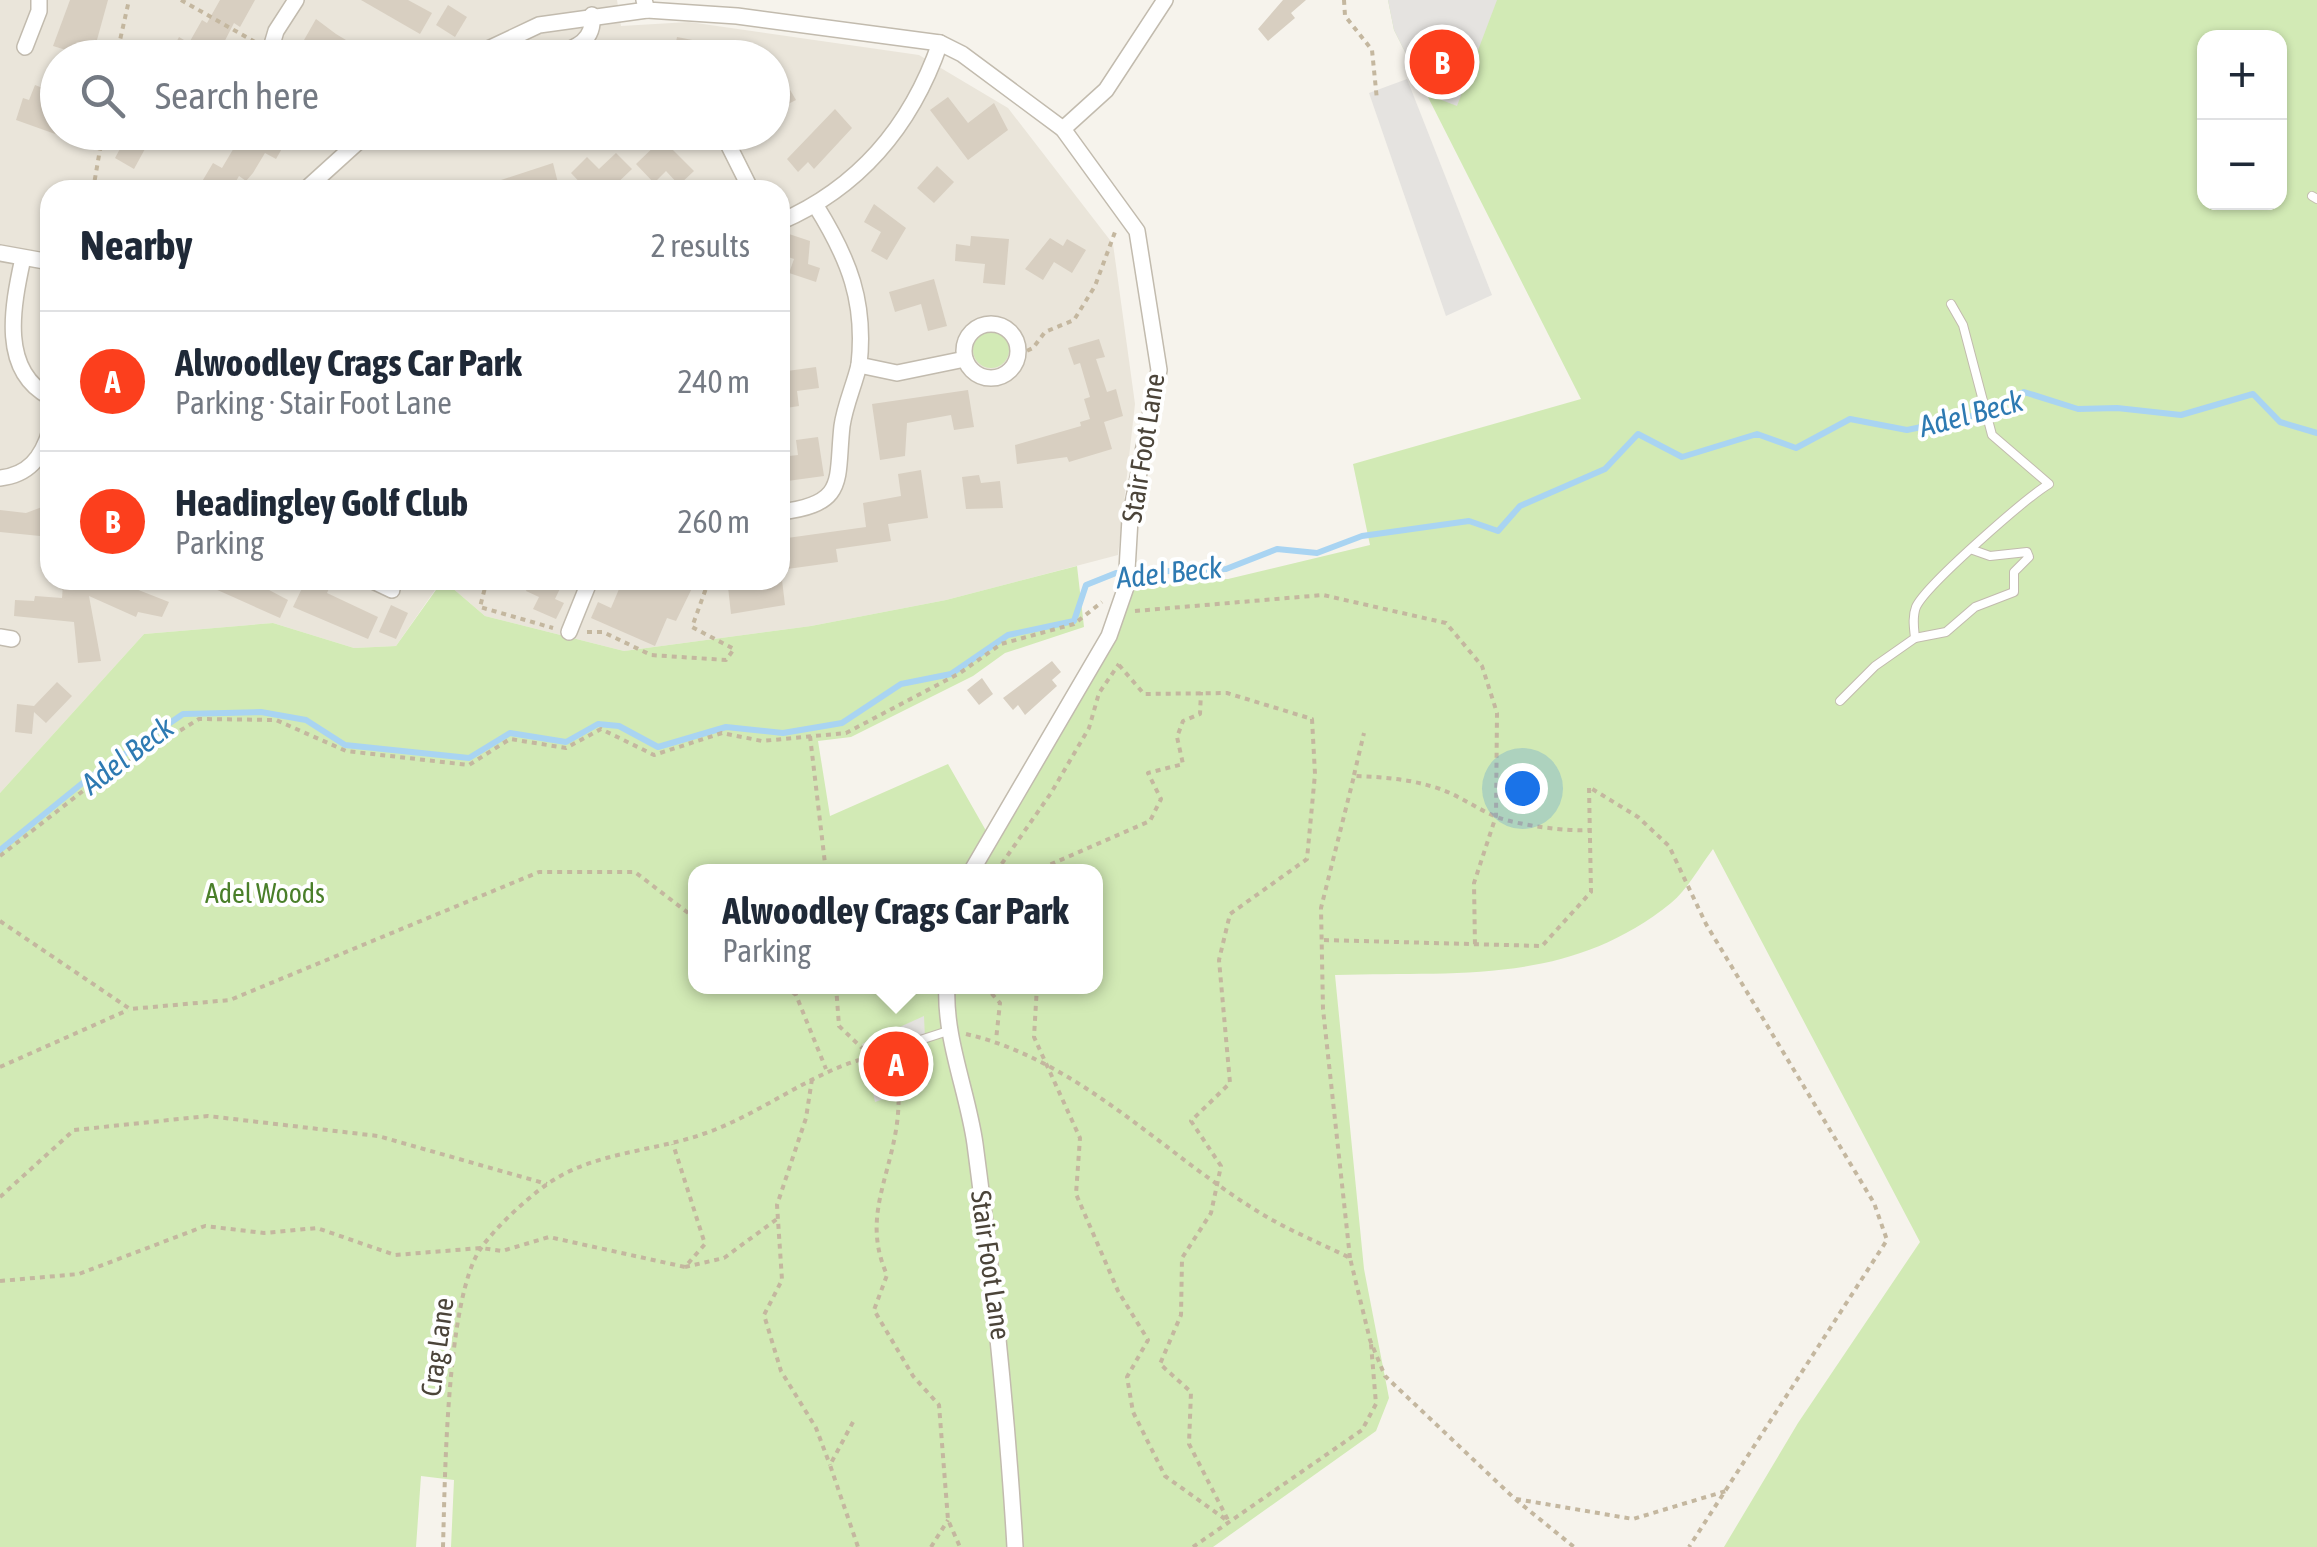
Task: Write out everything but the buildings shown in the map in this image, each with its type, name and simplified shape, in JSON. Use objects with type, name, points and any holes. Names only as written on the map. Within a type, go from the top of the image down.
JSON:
[{"type":"street","points":[[25,47],[39,11],[39,0]]},
{"type":"street","points":[[276,40],[296,0]]},
{"type":"street","points":[[1063,129],[1106,90],[1165,0]]},
{"type":"street","points":[[508,40],[539,25],[646,5],[940,43],[923,90],[903,122],[862,172],[816,206],[790,218]]},
{"type":"street","points":[[586,40],[591,34],[592,15]]},
{"type":"street","name":"Stair Foot Lane","points":[[940,43],[962,54],[1063,129],[1137,231],[1159,370],[1121,605],[1109,636],[977,864]]},
{"type":"street","points":[[315,180],[348,150]]},
{"type":"street","points":[[731,150],[746,180]]},
{"type":"street","points":[[790,510],[816,506],[832,490],[842,465],[843,420],[860,366],[858,293],[851,266],[816,206]]},
{"type":"street","points":[[0,253],[40,261]]},
{"type":"street","points":[[23,258],[10,319],[9,347],[22,379],[40,391]]},
{"type":"street","points":[[984,324],[1010,330],[1018,355],[1009,371],[993,378],[976,373],[965,359],[965,342],[984,324]]},
{"type":"street","points":[[860,366],[897,373],[965,359]]},
{"type":"street","points":[[0,478],[24,473],[40,453]]},
{"type":"street","points":[[569,632],[586,590]]},
{"type":"street","name":"Stair Foot Lane","points":[[948,994],[951,1030],[968,1099],[1004,1361],[1016,1547]]},
{"type":"lane","points":[[1915,638],[1916,606],[2021,501],[2049,484],[1992,434],[1964,326],[1951,304]]},
{"type":"lane","points":[[1840,702],[1875,666],[1915,638],[1946,632],[1974,607],[2014,592],[2014,572],[2029,557],[2027,552],[1990,556],[1973,550]]},
{"type":"lane","points":[[871,1056],[951,1030]]},
{"type":"path","points":[[120,40],[130,0]]},
{"type":"path","points":[[181,0],[246,40]]},
{"type":"path","points":[[1344,0],[1345,16],[1372,50],[1377,100]]},
{"type":"path","points":[[95,180],[101,150]]},
{"type":"path","points":[[1018,355],[1033,348],[1045,332],[1074,320],[1095,286],[1122,212]]},
{"type":"path","points":[[484,590],[480,607],[569,632],[604,632],[651,655],[726,660],[734,649],[692,627],[705,590]]},
{"type":"path","points":[[0,856],[88,787],[199,719],[276,720],[346,751],[470,765],[510,739],[566,748],[601,729],[654,754],[722,733],[762,740],[846,733],[960,672],[1001,644],[1074,624],[1102,602],[1138,613],[1322,595],[1446,623],[1482,666],[1497,713],[1496,816],[1474,882],[1475,946]]},
{"type":"path","points":[[1109,636],[1120,666],[1144,694],[1227,693],[1312,719],[1315,774],[1307,859],[1230,914],[1219,960],[1230,1083],[1190,1121],[1221,1166],[1211,1212],[1182,1258],[1181,1315],[1160,1364],[1192,1392],[1189,1444],[1229,1522]]},
{"type":"path","points":[[1002,864],[1051,793],[1089,728],[1098,693],[1120,666]]},
{"type":"path","points":[[1053,864],[1150,821],[1161,799],[1148,773],[1183,764],[1177,738],[1183,721],[1200,714],[1201,692]]},
{"type":"path","points":[[1193,1547],[1362,1430],[1376,1404],[1370,1340],[1350,1258],[1322,1009],[1321,908],[1364,733]]},
{"type":"path","points":[[810,736],[825,864]]},
{"type":"path","points":[[1353,780],[1354,776],[1405,778],[1444,790],[1496,816],[1564,832],[1590,830]]},
{"type":"path","points":[[1324,940],[1542,946],[1591,892],[1589,787],[1638,817],[1669,846],[1706,924],[1874,1203],[1886,1240],[1689,1547]]},
{"type":"path","points":[[0,1067],[130,1009],[230,1000],[539,872],[635,872],[688,913]]},
{"type":"path","points":[[0,921],[130,1009]]},
{"type":"path","points":[[794,994],[826,1069]]},
{"type":"path","points":[[837,994],[839,1026],[871,1056]]},
{"type":"path","points":[[992,994],[1000,1003],[996,1041]]},
{"type":"path","points":[[1037,994],[1034,1037],[1080,1138],[1076,1194],[1118,1291],[1148,1340],[1128,1377],[1133,1412],[1165,1476],[1229,1522]]},
{"type":"path","points":[[951,1030],[996,1041],[1050,1068],[1266,1216],[1350,1258]]},
{"type":"path","points":[[895,1050],[900,1093],[896,1131],[880,1191],[875,1248],[887,1276],[874,1310],[914,1376],[939,1405],[948,1520],[960,1547]]},
{"type":"path","points":[[0,1197],[74,1130],[208,1116],[378,1136],[547,1184],[621,1152],[673,1144],[772,1106],[826,1069],[871,1056]]},
{"type":"path","points":[[812,1079],[806,1118],[777,1205],[782,1280],[764,1315],[781,1372],[816,1428],[858,1547]]},
{"type":"path","points":[[673,1144],[704,1244],[685,1266]]},
{"type":"path","name":"Crag Lane","points":[[443,1547],[448,1401],[468,1275],[481,1248],[547,1184]]},
{"type":"path","points":[[0,1280],[80,1274],[204,1226],[264,1233],[317,1228],[395,1255],[481,1248],[502,1251],[549,1237],[685,1266],[724,1258],[777,1219]]},
{"type":"path","points":[[1370,1340],[1385,1376],[1515,1499],[1574,1547]]},
{"type":"path","points":[[830,1465],[853,1422]]},
{"type":"path","points":[[1515,1499],[1634,1519],[1726,1491]]},
{"type":"path","points":[[931,1547],[948,1520]]},
{"type":"shaded area","points":[[0,0],[617,0],[621,26],[689,22],[919,55],[1008,108],[1113,244],[1135,404],[1118,555],[946,600],[811,626],[624,651],[485,616],[455,590],[790,590],[790,180],[40,180],[40,590],[435,590],[396,646],[354,648],[273,623],[144,634],[0,793]]},
{"type":"shaded area","points":[[1388,0],[1497,0],[1457,106],[1426,94],[1394,30]]},
{"type":"shaded area","points":[[1407,79],[1492,295],[1446,316],[1369,93]]},
{"type":"shaded area","points":[[924,1016],[927,1084],[875,1102],[862,1044]]},
{"type":"green space","name":"Adel Woods","points":[[1388,0],[2317,0],[2317,1547],[1724,1547],[1798,1423],[1920,1242],[1713,849],[1671,903],[1632,930],[1592,949],[1511,969],[1335,975],[1364,1269],[1389,1398],[1376,1431],[1213,1547],[451,1547],[454,1480],[421,1476],[416,1547],[0,1547],[0,793],[144,634],[273,623],[354,648],[396,646],[436,590],[455,590],[485,616],[624,651],[811,626],[946,600],[1077,566],[1084,627],[1005,653],[973,676],[851,737],[818,741],[830,816],[948,764],[993,843],[1109,652],[1136,582],[1228,579],[1370,545],[1353,464],[1581,399],[1394,30]]},
{"type":"green space","points":[[991,332],[1003,338],[1009,350],[1003,362],[991,368],[979,362],[973,350],[979,338]]},
{"type":"waterway","name":"Adel Beck","points":[[0,850],[85,781],[183,714],[261,712],[306,720],[345,745],[469,758],[510,733],[566,742],[598,724],[619,726],[658,747],[726,727],[783,733],[842,723],[901,684],[951,674],[1008,635],[1074,621],[1086,585],[1116,573],[1226,569],[1277,549],[1317,553],[1362,536],[1469,521],[1498,531],[1520,506],[1605,469],[1638,434],[1682,457],[1757,434],[1796,448],[1850,419],[1907,430],[1969,417],[2024,392],[2078,409],[2117,408],[2181,415],[2253,394],[2280,422],[2317,433]]},
{"type":"place","name":"Headingley Golf Club","points":[[1442,62]]},
{"type":"place","name":"Alwoodley Crags Car Park","points":[[896,1064]]}]
